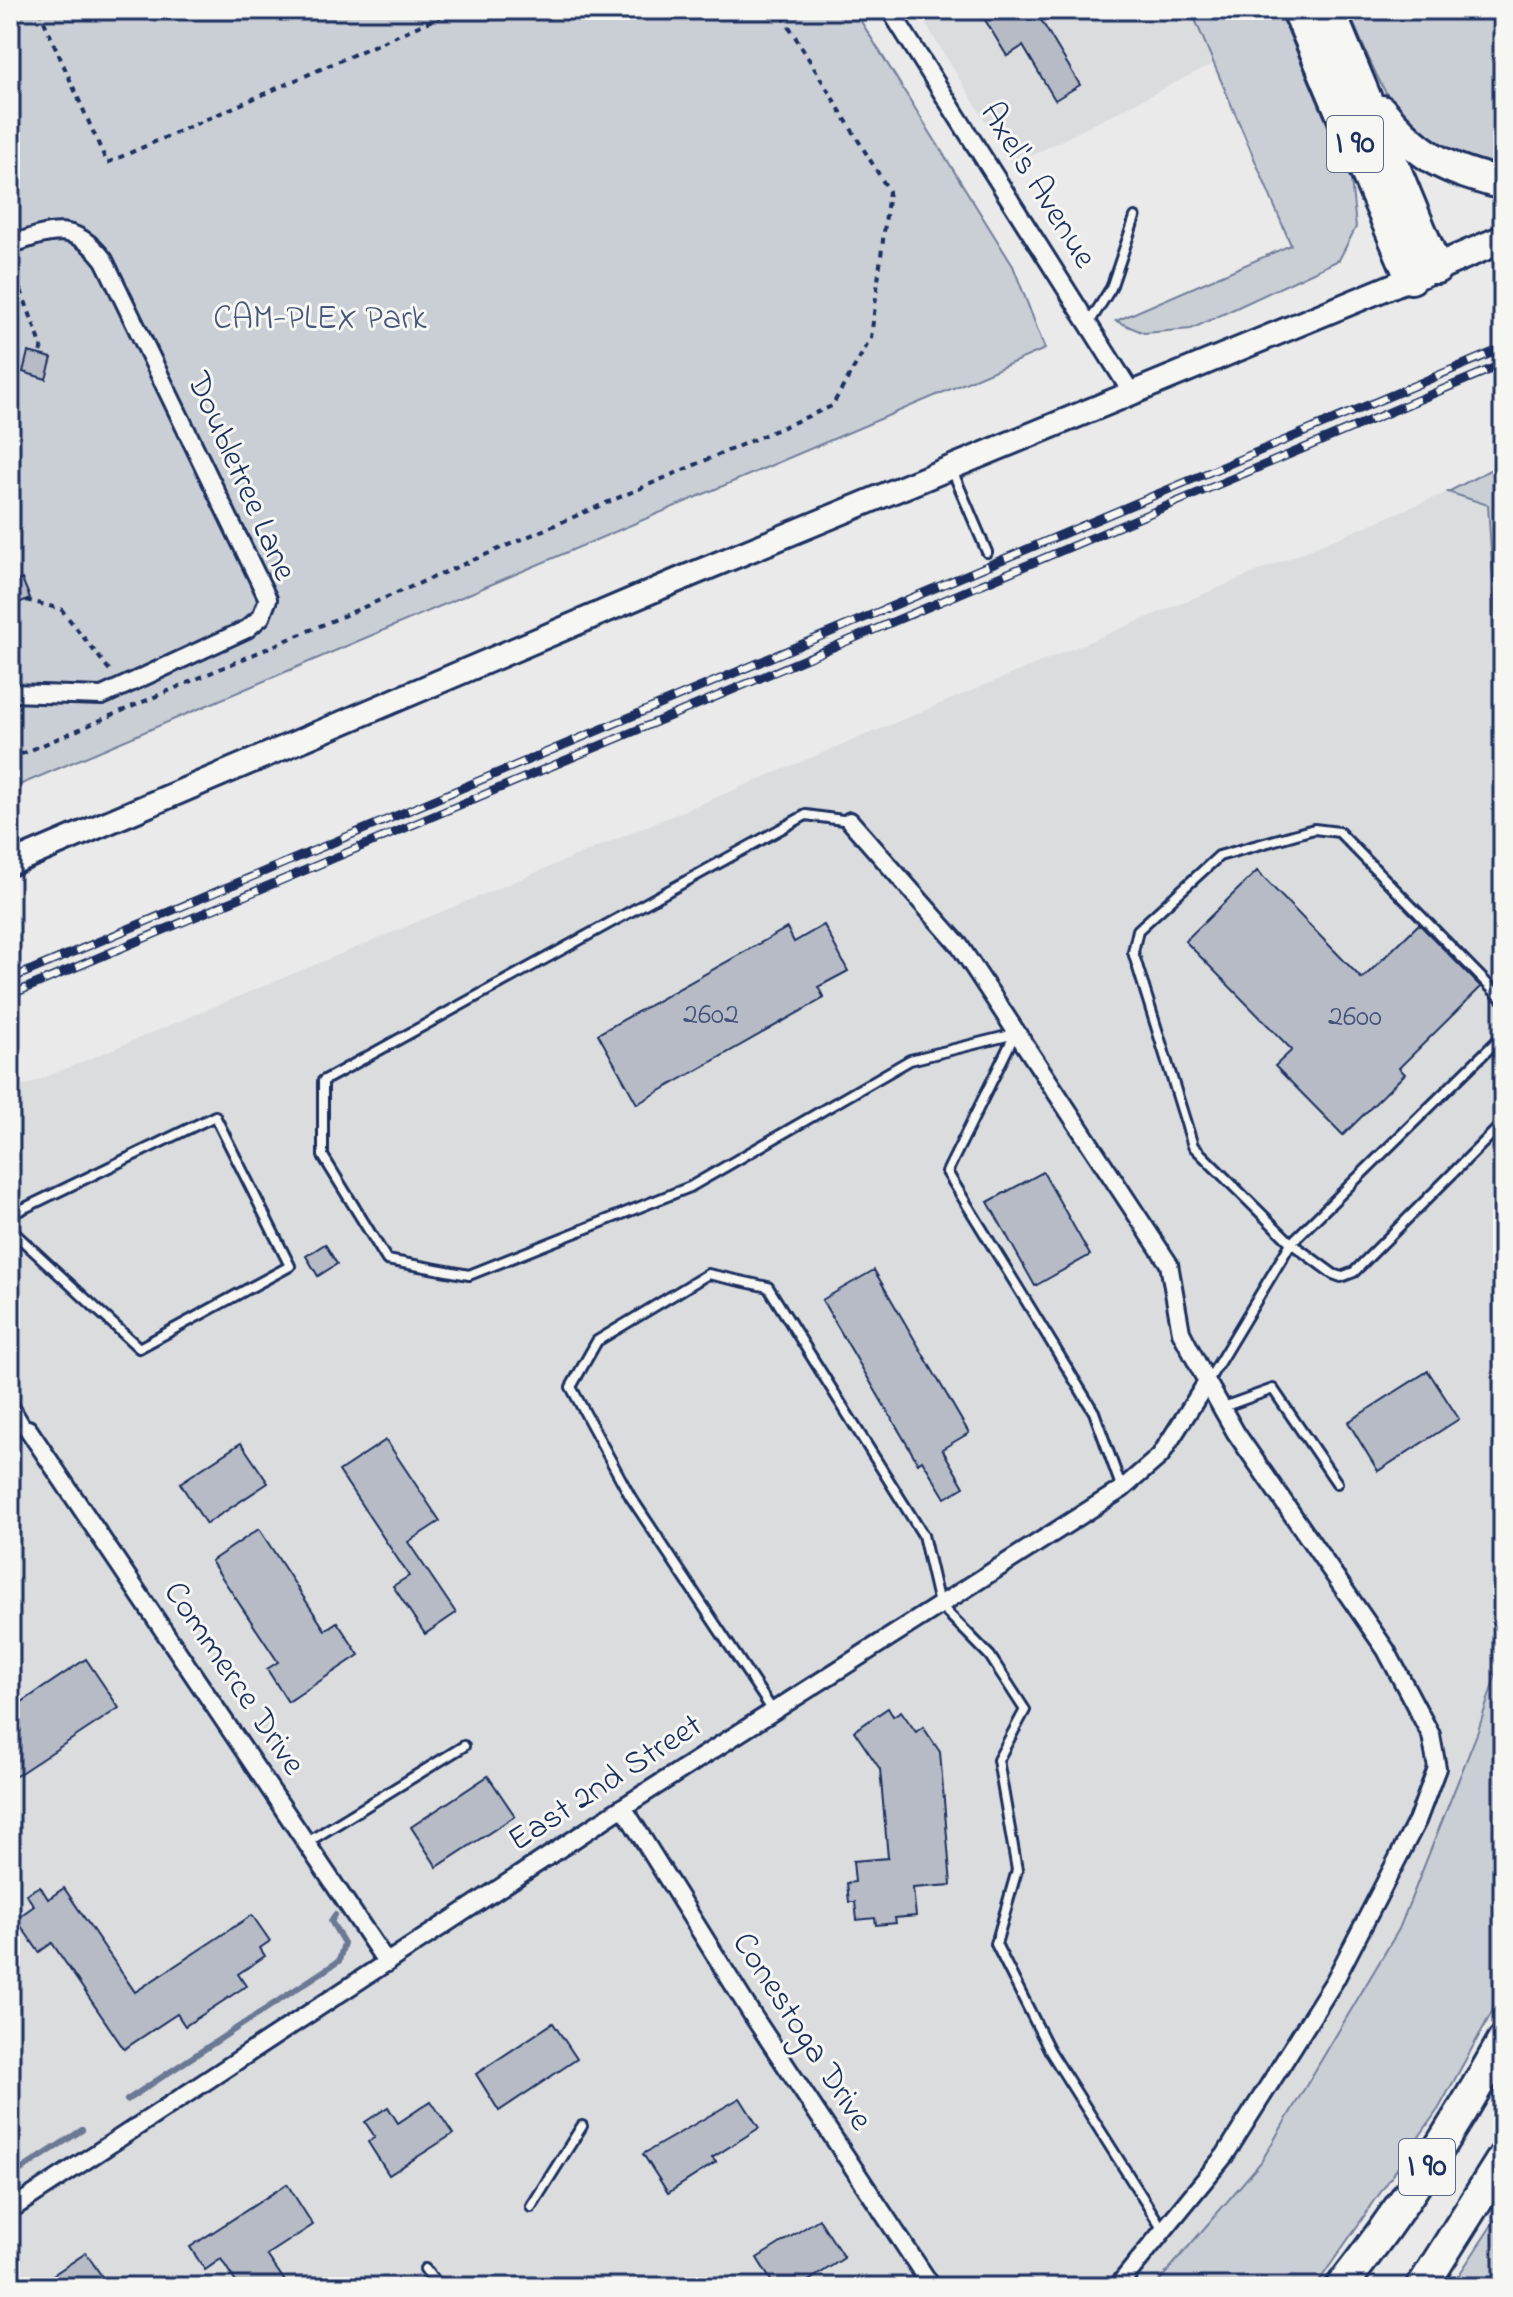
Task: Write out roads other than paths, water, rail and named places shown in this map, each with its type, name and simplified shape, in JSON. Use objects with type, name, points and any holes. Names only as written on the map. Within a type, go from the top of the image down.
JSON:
[{"type":"highway","name":"I 90","points":[[1298,10],[1423,273]]},
{"type":"highway","name":"I 90","points":[[1329,10],[1365,93]]},
{"type":"highway","points":[[1365,93],[1423,273]]},
{"type":"highway","points":[[1365,93],[1405,139],[1449,170],[1503,184]]},
{"type":"highway","name":"I 90","points":[[1341,2287],[1382,2235],[1432,2160],[1503,2041]]},
{"type":"highway","name":"I 90","points":[[1422,2287],[1503,2158]]},
{"type":"main road","points":[[10,864],[683,578],[1133,395],[1503,239]]},
{"type":"street","name":"Axel's Avenue","points":[[890,10],[1133,395]]},
{"type":"street","name":"Doubletree Lane","points":[[10,245],[65,231],[88,239],[104,260],[268,599],[261,617],[247,629],[102,696],[10,693]]},
{"type":"street","points":[[850,821],[959,945],[1169,1264],[1181,1332],[1207,1382],[1236,1433],[1386,1650],[1431,1735],[1437,1768],[1417,1821],[1335,1980],[1225,2155],[1117,2287]]},
{"type":"street","name":"East 2nd Street","points":[[10,2210],[623,1807],[1122,1489],[1160,1456],[1207,1382]]},
{"type":"street","name":"Commerce Drive","points":[[28,1429],[387,1963]]},
{"type":"street","name":"Conestoga Drive","points":[[623,1807],[753,2016],[932,2287]]},
{"type":"lane","points":[[1088,323],[1111,288],[1135,217]]},
{"type":"lane","points":[[951,469],[987,552]]},
{"type":"lane","points":[[850,821],[806,815],[323,1081],[323,1156],[387,1260],[469,1275],[690,1187],[910,1060],[1015,1034]]},
{"type":"lane","points":[[1503,1000],[1339,832],[1314,829],[1219,856],[1138,930],[1133,952],[1193,1146],[1291,1243],[1333,1274],[1341,1277],[1354,1272],[1503,1123]]},
{"type":"lane","points":[[1015,1034],[947,1172],[1094,1412],[1122,1489]]},
{"type":"lane","points":[[1207,1382],[1291,1243],[1503,1035]]},
{"type":"lane","points":[[10,1215],[215,1116],[290,1266],[139,1348],[10,1229]]},
{"type":"lane","points":[[773,1711],[630,1496],[571,1387],[597,1341],[708,1274],[768,1287],[923,1535],[939,1604],[990,1656],[1025,1710],[998,1760],[1017,1870],[996,1944],[1050,2051],[1163,2231]]},
{"type":"lane","points":[[1223,1407],[1273,1389],[1337,1483]]},
{"type":"lane","points":[[10,1399],[28,1429]]},
{"type":"lane","points":[[10,1428],[28,1429]]},
{"type":"lane","points":[[306,1843],[464,1746]]},
{"type":"lane","points":[[531,2207],[582,2126]]},
{"type":"lane","points":[[425,2269],[439,2287]]},
{"type":"waterway","points":[[127,2100],[339,1961],[344,1943],[331,1921],[335,1915]]},
{"type":"waterway","points":[[10,2177],[82,2130]]},
{"type":"railway","points":[[10,979],[1503,348]]},
{"type":"railway","points":[[10,995],[1503,364]]},
{"type":"park label","name":"CAM-PLEX Park","points":[[320,320]]}]
